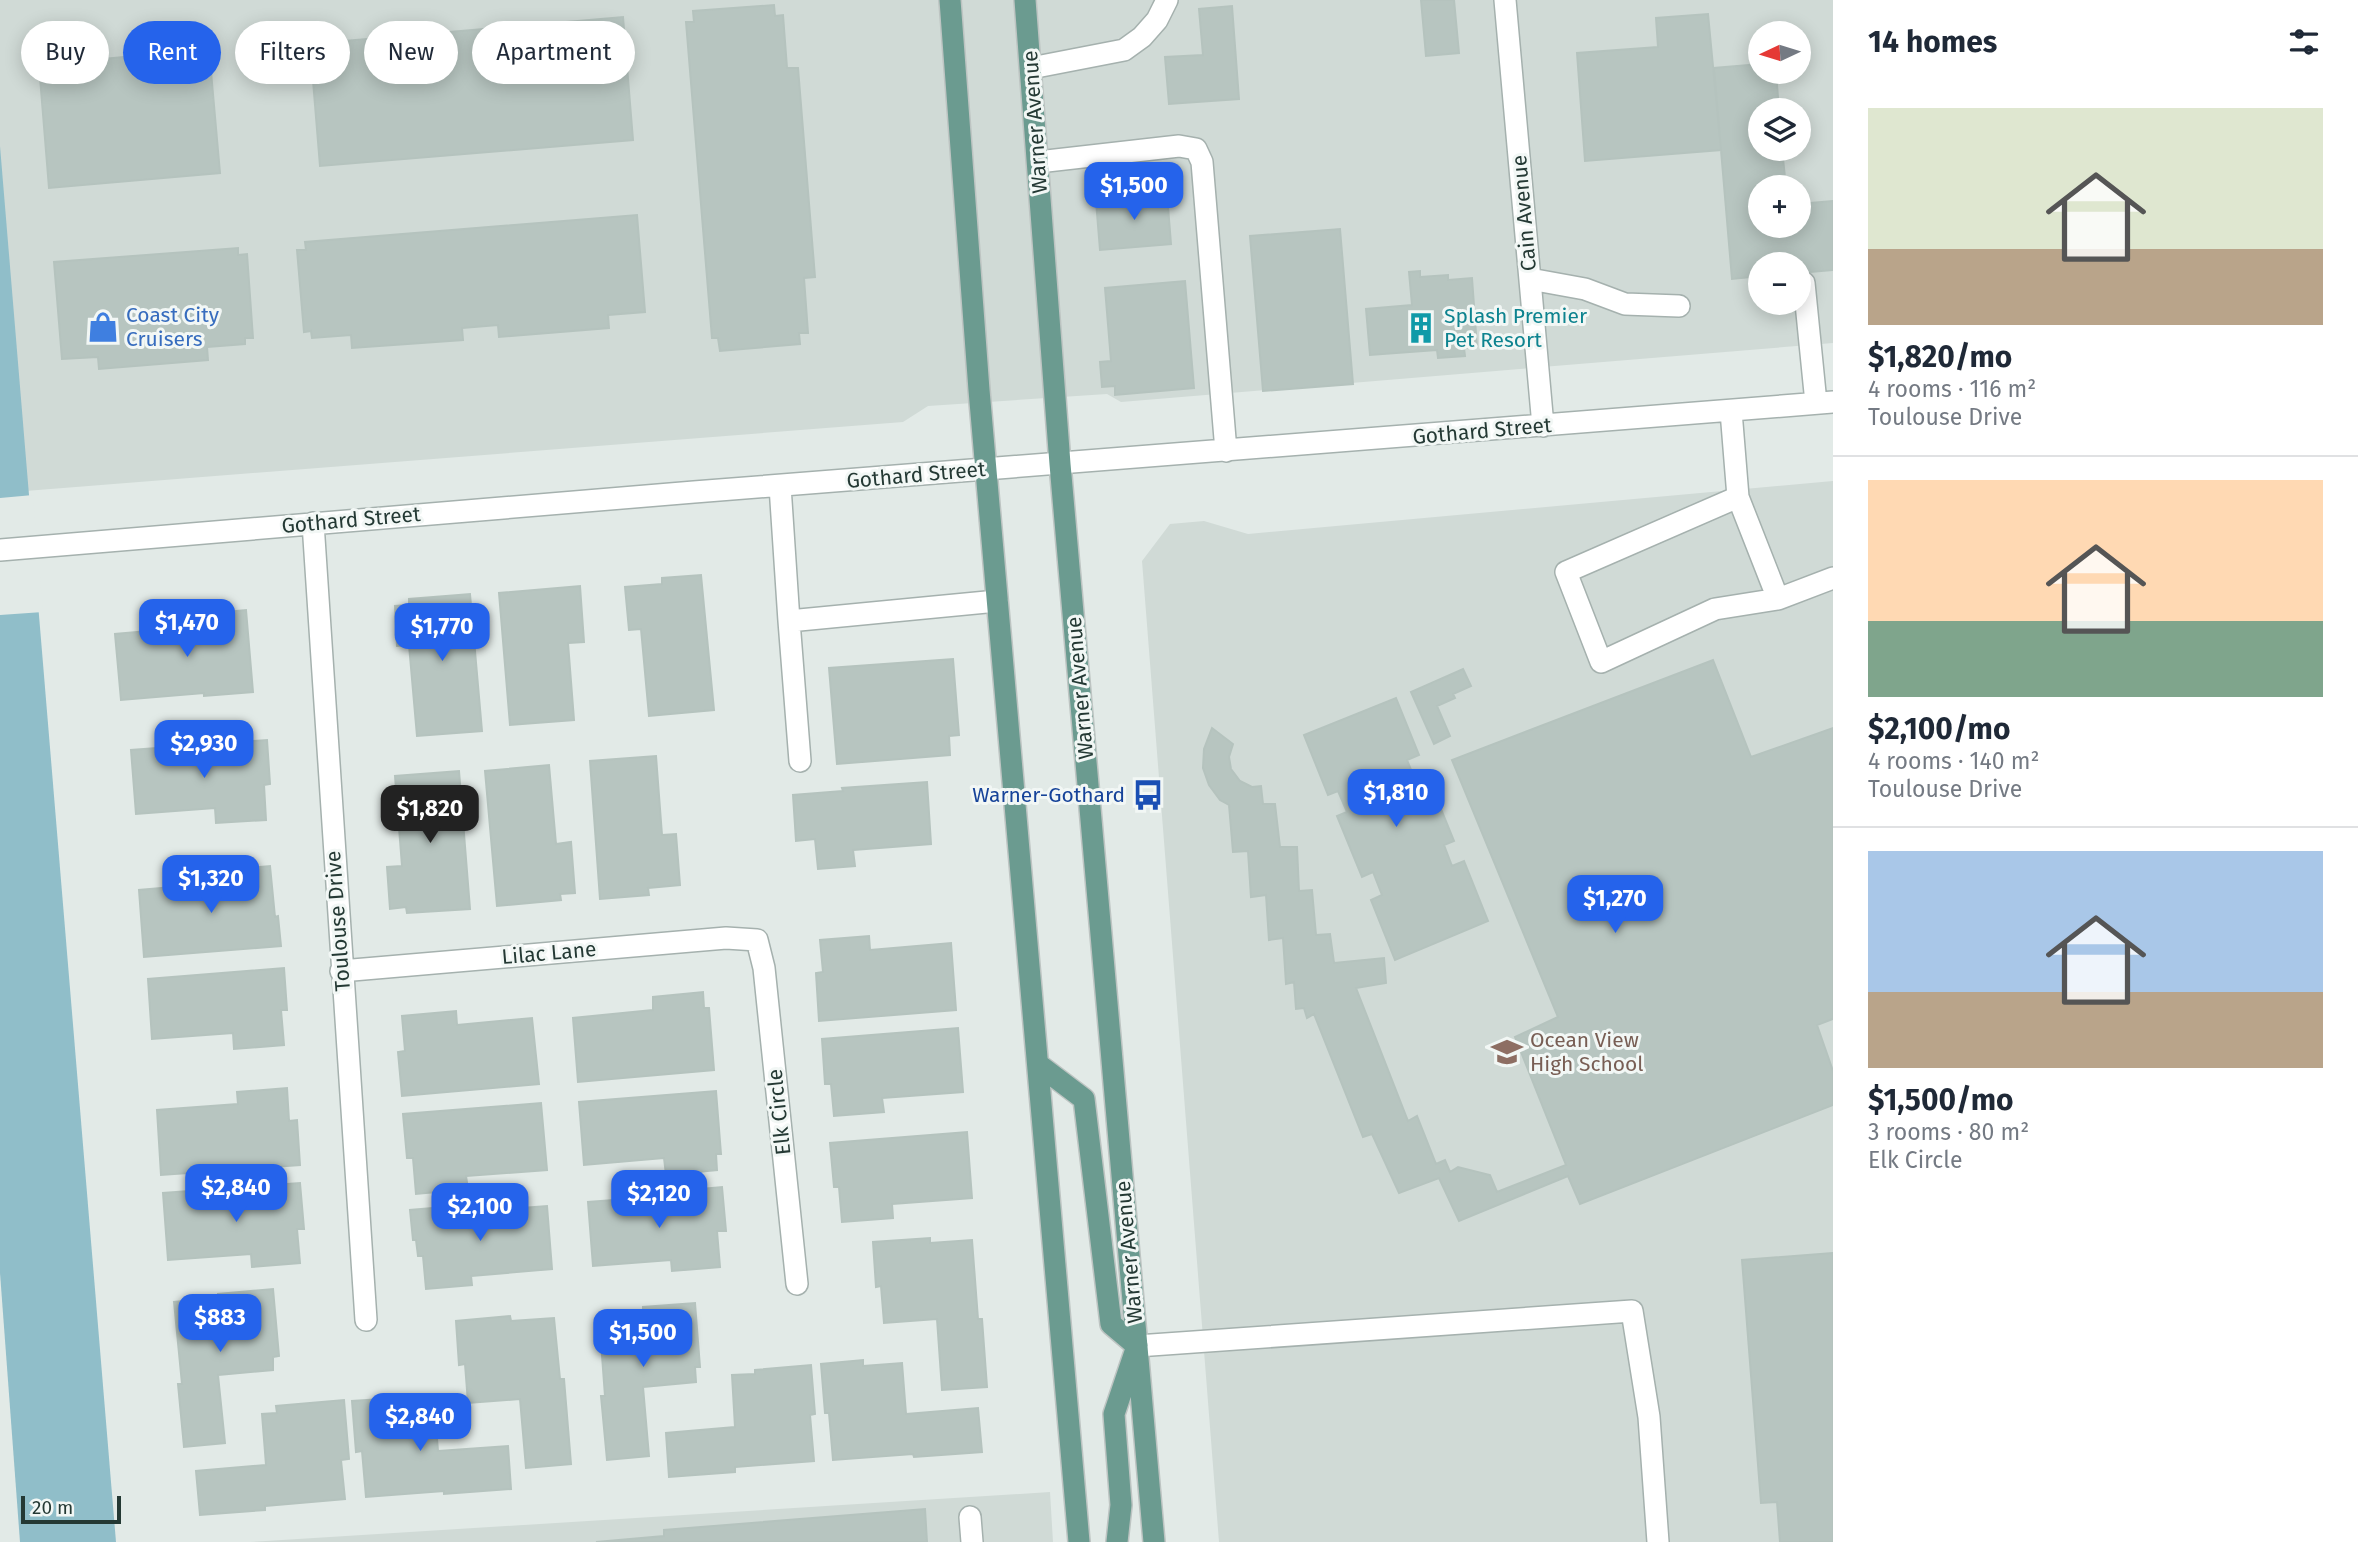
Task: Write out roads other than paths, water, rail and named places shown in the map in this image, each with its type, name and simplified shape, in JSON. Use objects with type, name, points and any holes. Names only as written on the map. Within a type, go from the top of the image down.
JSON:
[{"type":"main road","points":[[950,0],[997,601],[1079,1542]]},
{"type":"main road","name":"Warner Avenue","points":[[1025,0],[1060,464],[1153,1540]]},
{"type":"main road","points":[[1039,1065],[1084,1099],[1111,1324],[1137,1346],[1114,1415],[1121,1506],[1118,1542]]},
{"type":"street","points":[[1031,68],[1124,50],[1142,37],[1157,20],[1167,0]]},
{"type":"street","name":"Cain Avenue","points":[[1505,0],[1543,426]]},
{"type":"street","points":[[1038,162],[1179,146],[1196,149],[1202,162],[1226,451]]},
{"type":"street","points":[[1530,279],[1585,289],[1625,304],[1679,306]]},
{"type":"street","points":[[1809,315],[1824,403]]},
{"type":"street","name":"Gothard Street","points":[[0,550],[1824,403]]},
{"type":"street","points":[[1731,411],[1738,497],[1777,599]]},
{"type":"street","points":[[780,486],[800,761]]},
{"type":"street","points":[[1738,497],[1566,572],[1601,662],[1715,609],[1777,599],[1833,578]]},
{"type":"street","name":"Toulouse Drive","points":[[313,523],[366,1320]]},
{"type":"street","points":[[789,621],[997,601]]},
{"type":"street","name":"Lilac Lane","points":[[341,971],[726,938],[757,940]]},
{"type":"street","name":"Elk Circle","points":[[757,940],[764,968],[797,1284]]},
{"type":"street","points":[[1137,1346],[1632,1311],[1649,1417],[1658,1542]]},
{"type":"street","points":[[970,1517],[972,1542]]},
{"type":"water","points":[[0,146],[116,1542],[20,1542],[0,1273]]},
{"type":"place","name":"Coast City Cruisers","points":[[103,327]]},
{"type":"place","name":"Splash Premier Pet Resort","points":[[1421,328]]},
{"type":"place","name":"Warner-Gothard","points":[[1148,795]]},
{"type":"place","name":"Ocean View High School","points":[[1507,1052]]}]
